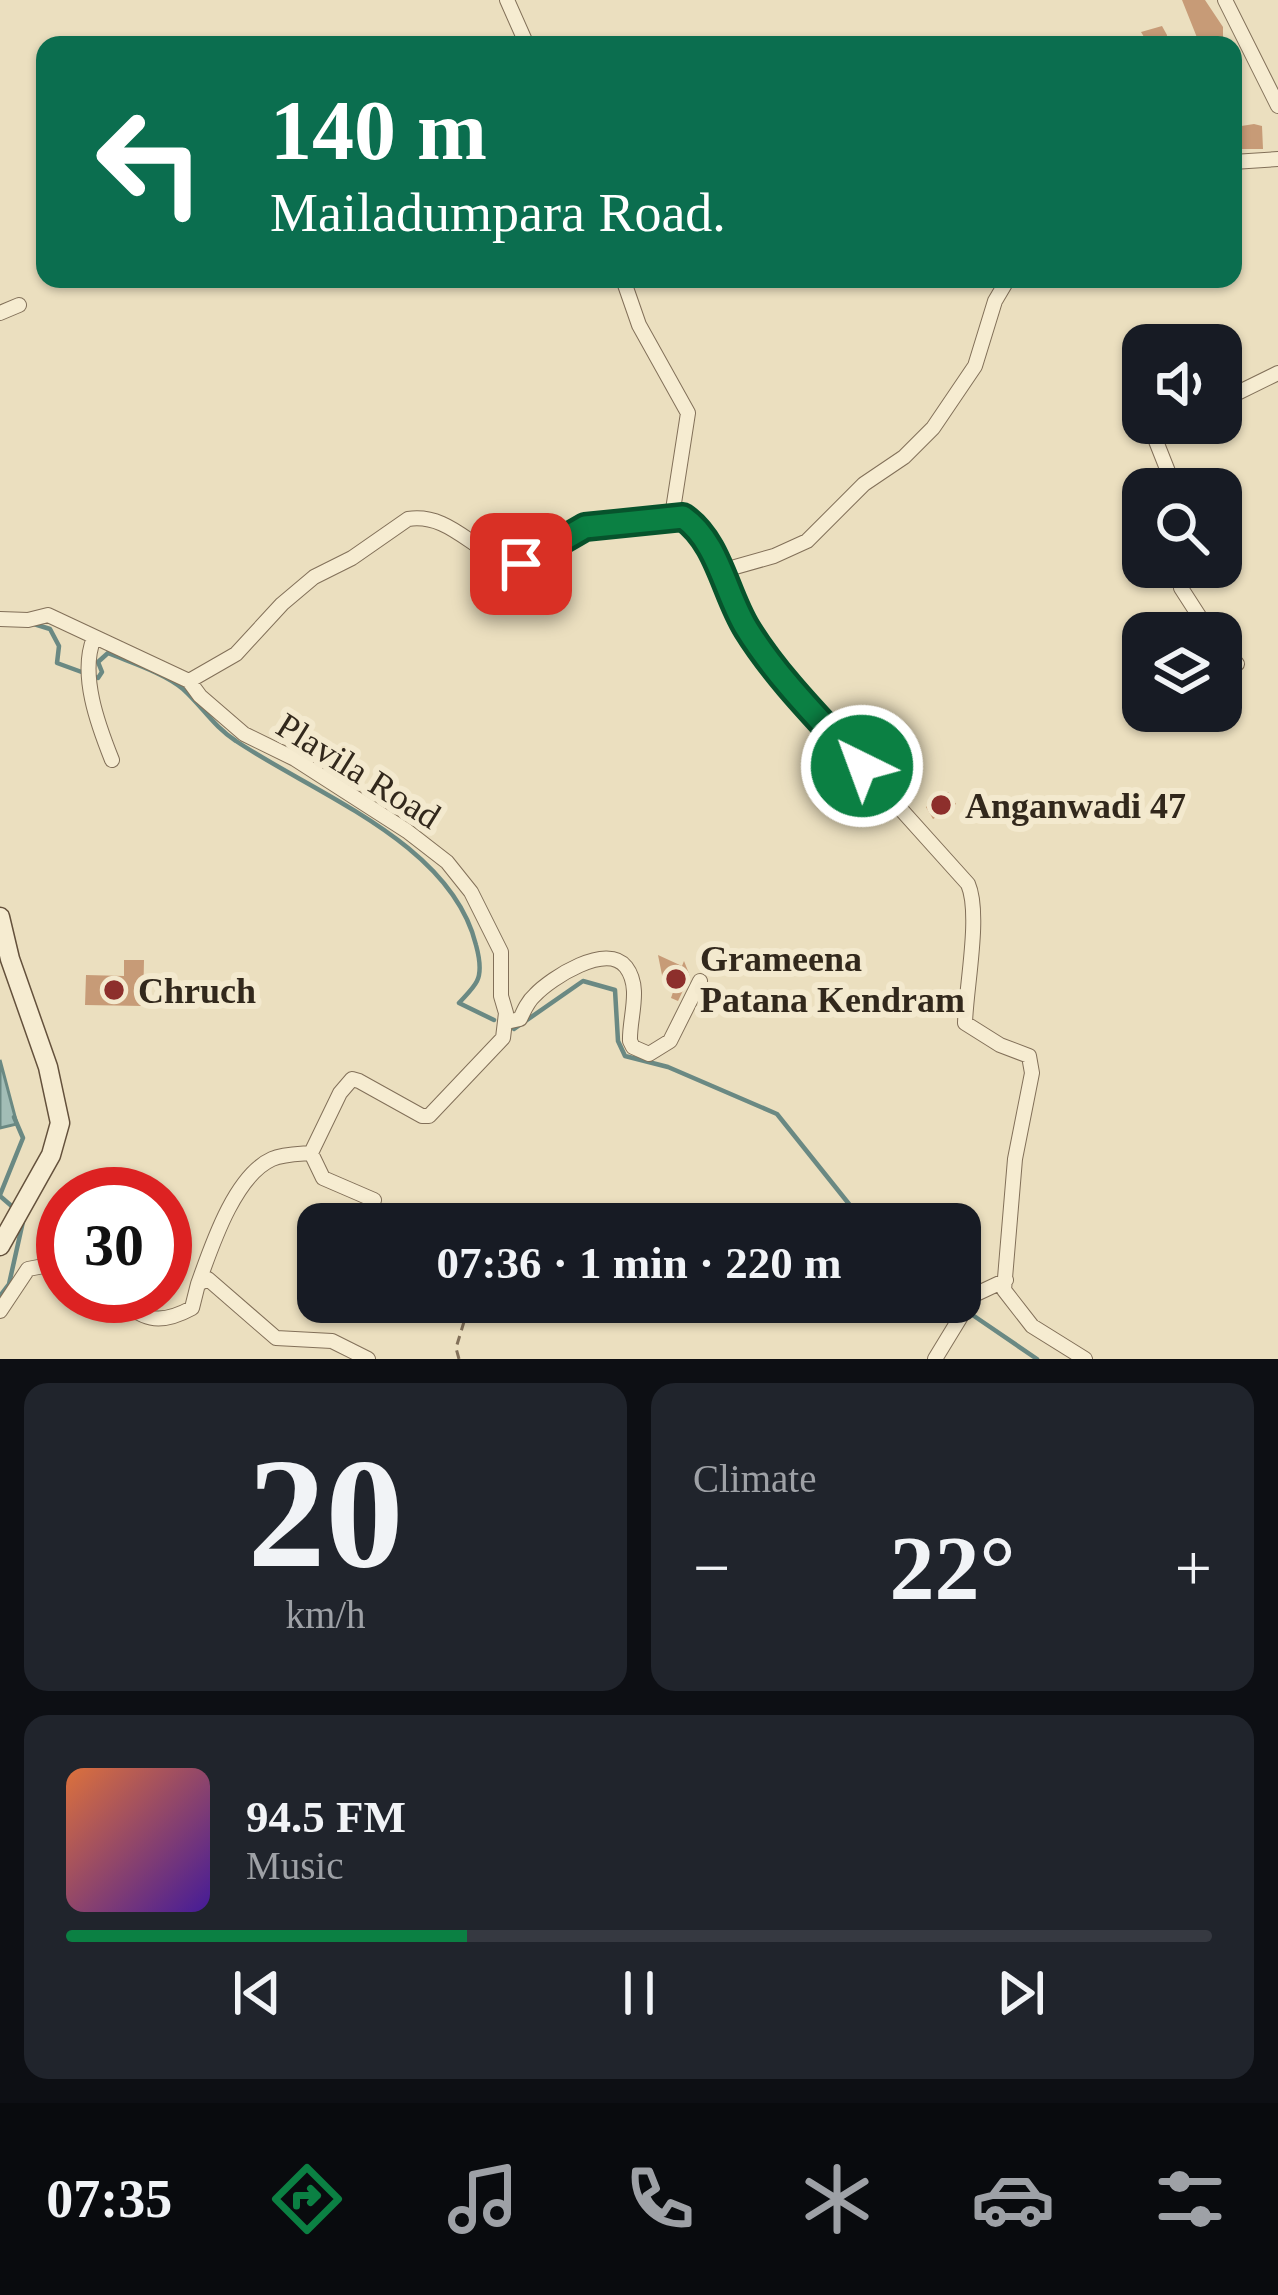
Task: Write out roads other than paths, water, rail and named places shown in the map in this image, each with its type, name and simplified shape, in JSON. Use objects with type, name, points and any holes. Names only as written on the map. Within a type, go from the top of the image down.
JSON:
[{"type":"main road","points":[[0,917],[48,1067],[60,1123],[51,1155],[0,1246]]},
{"type":"street","points":[[507,0],[523,36]]},
{"type":"street","points":[[1226,0],[1278,106]]},
{"type":"street","points":[[1242,161],[1278,159]]},
{"type":"street","points":[[626,288],[639,325],[688,413],[672,516]]},
{"type":"street","points":[[721,571],[807,541],[864,484],[904,458],[933,428],[975,366],[1003,288]]},
{"type":"street","points":[[0,313],[19,305]]},
{"type":"street","points":[[1242,391],[1278,373]]},
{"type":"street","points":[[0,619],[48,615],[189,681],[236,654],[314,577],[352,558],[408,519],[445,523],[486,553],[521,564],[585,527],[683,517],[694,525],[746,628],[778,670],[953,864],[972,893],[965,1023],[1029,1056],[1032,1073],[1015,1159],[1004,1290],[1032,1325],[1085,1359]]},
{"type":"street","points":[[94,638],[88,652],[97,723],[112,760]]},
{"type":"street","name":"Plavila Road","points":[[189,681],[244,734],[295,759],[400,826],[446,862],[471,892],[501,952],[506,1022]]},
{"type":"street","points":[[311,1153],[340,1093],[352,1079],[422,1116],[429,1115],[503,1038],[506,1022],[517,1021],[531,998],[575,967],[613,959],[626,967],[633,985],[630,1041],[633,1048],[650,1054],[670,1041],[700,981]]},
{"type":"street","points":[[311,1153],[323,1178],[374,1200]]},
{"type":"street","points":[[192,1308],[215,1232],[258,1168],[275,1157],[311,1153]]},
{"type":"street","points":[[0,1311],[28,1269],[36,1267]]},
{"type":"street","points":[[198,1284],[208,1279],[217,1284],[276,1338],[332,1341],[368,1359]]},
{"type":"street","points":[[935,1359],[974,1295],[1006,1280]]},
{"type":"water","points":[[0,1060],[17,1124],[0,1128]]},
{"type":"waterway","points":[[34,624],[50,629],[59,646],[57,663],[98,678],[102,672],[98,662],[108,653],[167,678],[236,741],[410,850],[462,909],[476,945],[479,977],[459,1003],[494,1020]]},
{"type":"waterway","points":[[514,1029],[583,981],[615,990],[618,1041],[625,1056],[668,1067],[777,1114],[848,1203]]},
{"type":"waterway","points":[[0,1195],[23,1138],[14,1117]]},
{"type":"waterway","points":[[0,1196],[15,1209]]},
{"type":"waterway","points":[[0,1296],[9,1284],[24,1217]]},
{"type":"waterway","points":[[981,1321],[1037,1359]]},
{"type":"place","name":"Anganwadi 47","points":[[941,805]]},
{"type":"place","name":"Grameena Patana Kendram","points":[[676,979]]},
{"type":"place","name":"Chruch","points":[[114,990]]}]
